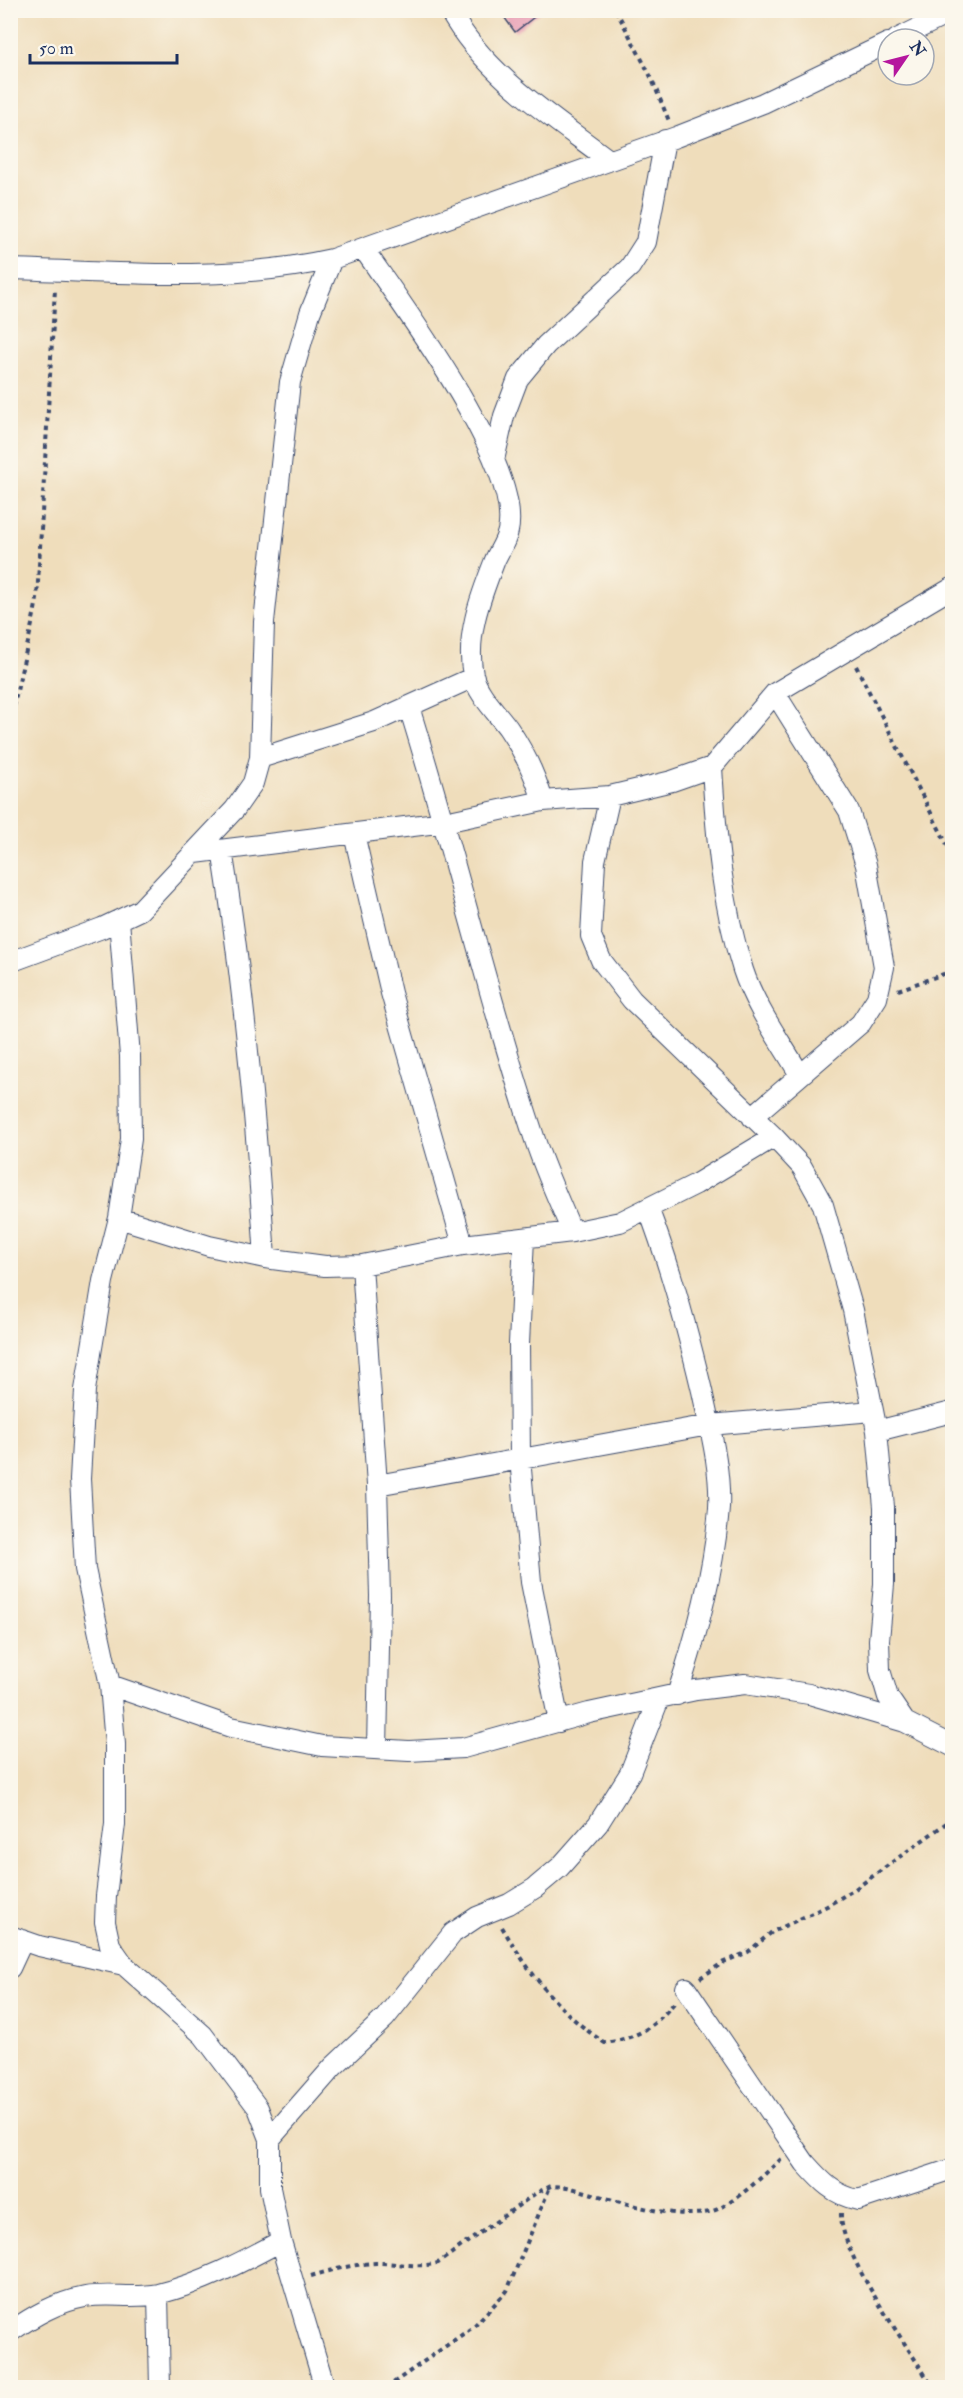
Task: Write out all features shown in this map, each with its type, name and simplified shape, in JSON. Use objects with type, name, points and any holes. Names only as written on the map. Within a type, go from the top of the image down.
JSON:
[{"type":"street","points":[[449,10],[473,49],[498,74],[609,160]]},
{"type":"street","points":[[921,27],[952,12]]},
{"type":"street","points":[[10,269],[219,276],[291,268],[332,259],[763,103],[876,49]]},
{"type":"street","points":[[494,460],[504,416],[518,379],[546,345],[630,267],[646,242],[671,138]]},
{"type":"street","points":[[363,248],[468,409],[494,460],[508,498],[508,531],[495,560],[473,627],[471,648],[474,677],[525,755],[543,801]]},
{"type":"street","points":[[10,962],[140,910],[235,809],[253,783],[260,758],[264,622],[290,382],[310,313],[332,259]]},
{"type":"street","points":[[195,853],[445,822],[543,801],[610,796],[672,781],[712,767],[775,693],[952,588]]},
{"type":"street","points":[[260,758],[374,722],[474,677]]},
{"type":"street","points":[[752,1117],[861,1023],[877,998],[884,967],[866,866],[849,811],[775,693]]},
{"type":"street","points":[[409,707],[445,822],[508,1056],[537,1146],[572,1232]]},
{"type":"street","points":[[712,767],[716,836],[729,910],[744,972],[800,1075]]},
{"type":"street","points":[[610,796],[595,861],[591,905],[591,936],[600,960],[632,1000],[802,1167],[824,1205],[853,1310],[877,1431],[884,1507],[884,1584],[879,1640],[880,1670],[888,1697],[905,1722]]},
{"type":"street","points":[[354,834],[391,993],[463,1245]]},
{"type":"street","points":[[222,850],[239,955],[252,1068],[265,1258]]},
{"type":"street","points":[[119,920],[130,1056],[131,1139],[119,1218],[103,1281],[85,1390],[80,1479],[85,1569],[110,1685],[115,1744],[115,1824],[105,1922],[110,1945],[124,1965],[203,2035],[258,2108],[270,2139],[270,2188],[281,2241],[326,2388]]},
{"type":"street","points":[[119,1218],[209,1246],[265,1258],[325,1266],[362,1265],[463,1245],[572,1232],[620,1222],[696,1184],[774,1137]]},
{"type":"street","points":[[270,2139],[333,2067],[385,2018],[453,1933],[535,1888],[560,1867],[598,1824],[630,1773],[668,1697],[709,1585],[717,1518],[717,1467],[710,1425],[670,1264],[648,1208]]},
{"type":"street","points":[[524,1238],[519,1344],[520,1458],[531,1582],[559,1722]]},
{"type":"street","points":[[362,1265],[377,1485],[380,1596],[377,1749]]},
{"type":"street","points":[[377,1485],[710,1425],[873,1411]]},
{"type":"street","points":[[877,1431],[952,1412]]},
{"type":"street","points":[[110,1685],[231,1727],[322,1746],[409,1751],[463,1748],[559,1722],[668,1697],[745,1684],[809,1694],[905,1722],[952,1746]]},
{"type":"street","points":[[10,1968],[17,1938],[39,1946],[124,1965]]},
{"type":"street","points":[[686,1988],[794,2146],[824,2184],[843,2197],[858,2200],[952,2169]]},
{"type":"street","points":[[10,2332],[56,2305],[86,2297],[121,2298],[158,2294],[222,2272],[281,2241]]},
{"type":"street","points":[[158,2294],[160,2388]]},
{"type":"path","points":[[616,10],[651,77],[671,138]]},
{"type":"path","points":[[10,734],[14,697],[30,643],[37,599],[56,270]]},
{"type":"path","points":[[848,650],[952,854]]},
{"type":"path","points":[[877,998],[952,971]]},
{"type":"path","points":[[492,1911],[524,1964],[548,1996],[579,2026],[605,2043],[629,2039],[649,2028],[686,1988],[724,1962],[748,1952],[771,1932],[827,1906],[855,1889],[952,1819]]},
{"type":"path","points":[[293,2282],[334,2269],[374,2263],[427,2266],[438,2263],[536,2193],[551,2186],[567,2187],[672,2212],[697,2214],[719,2209],[768,2171],[794,2146]]},
{"type":"path","points":[[386,2388],[473,2327],[507,2291],[551,2186]]},
{"type":"path","points":[[843,2197],[841,2224],[859,2267],[933,2388]]},
{"type":"building","points":[[499,10],[543,10],[515,32]]}]
